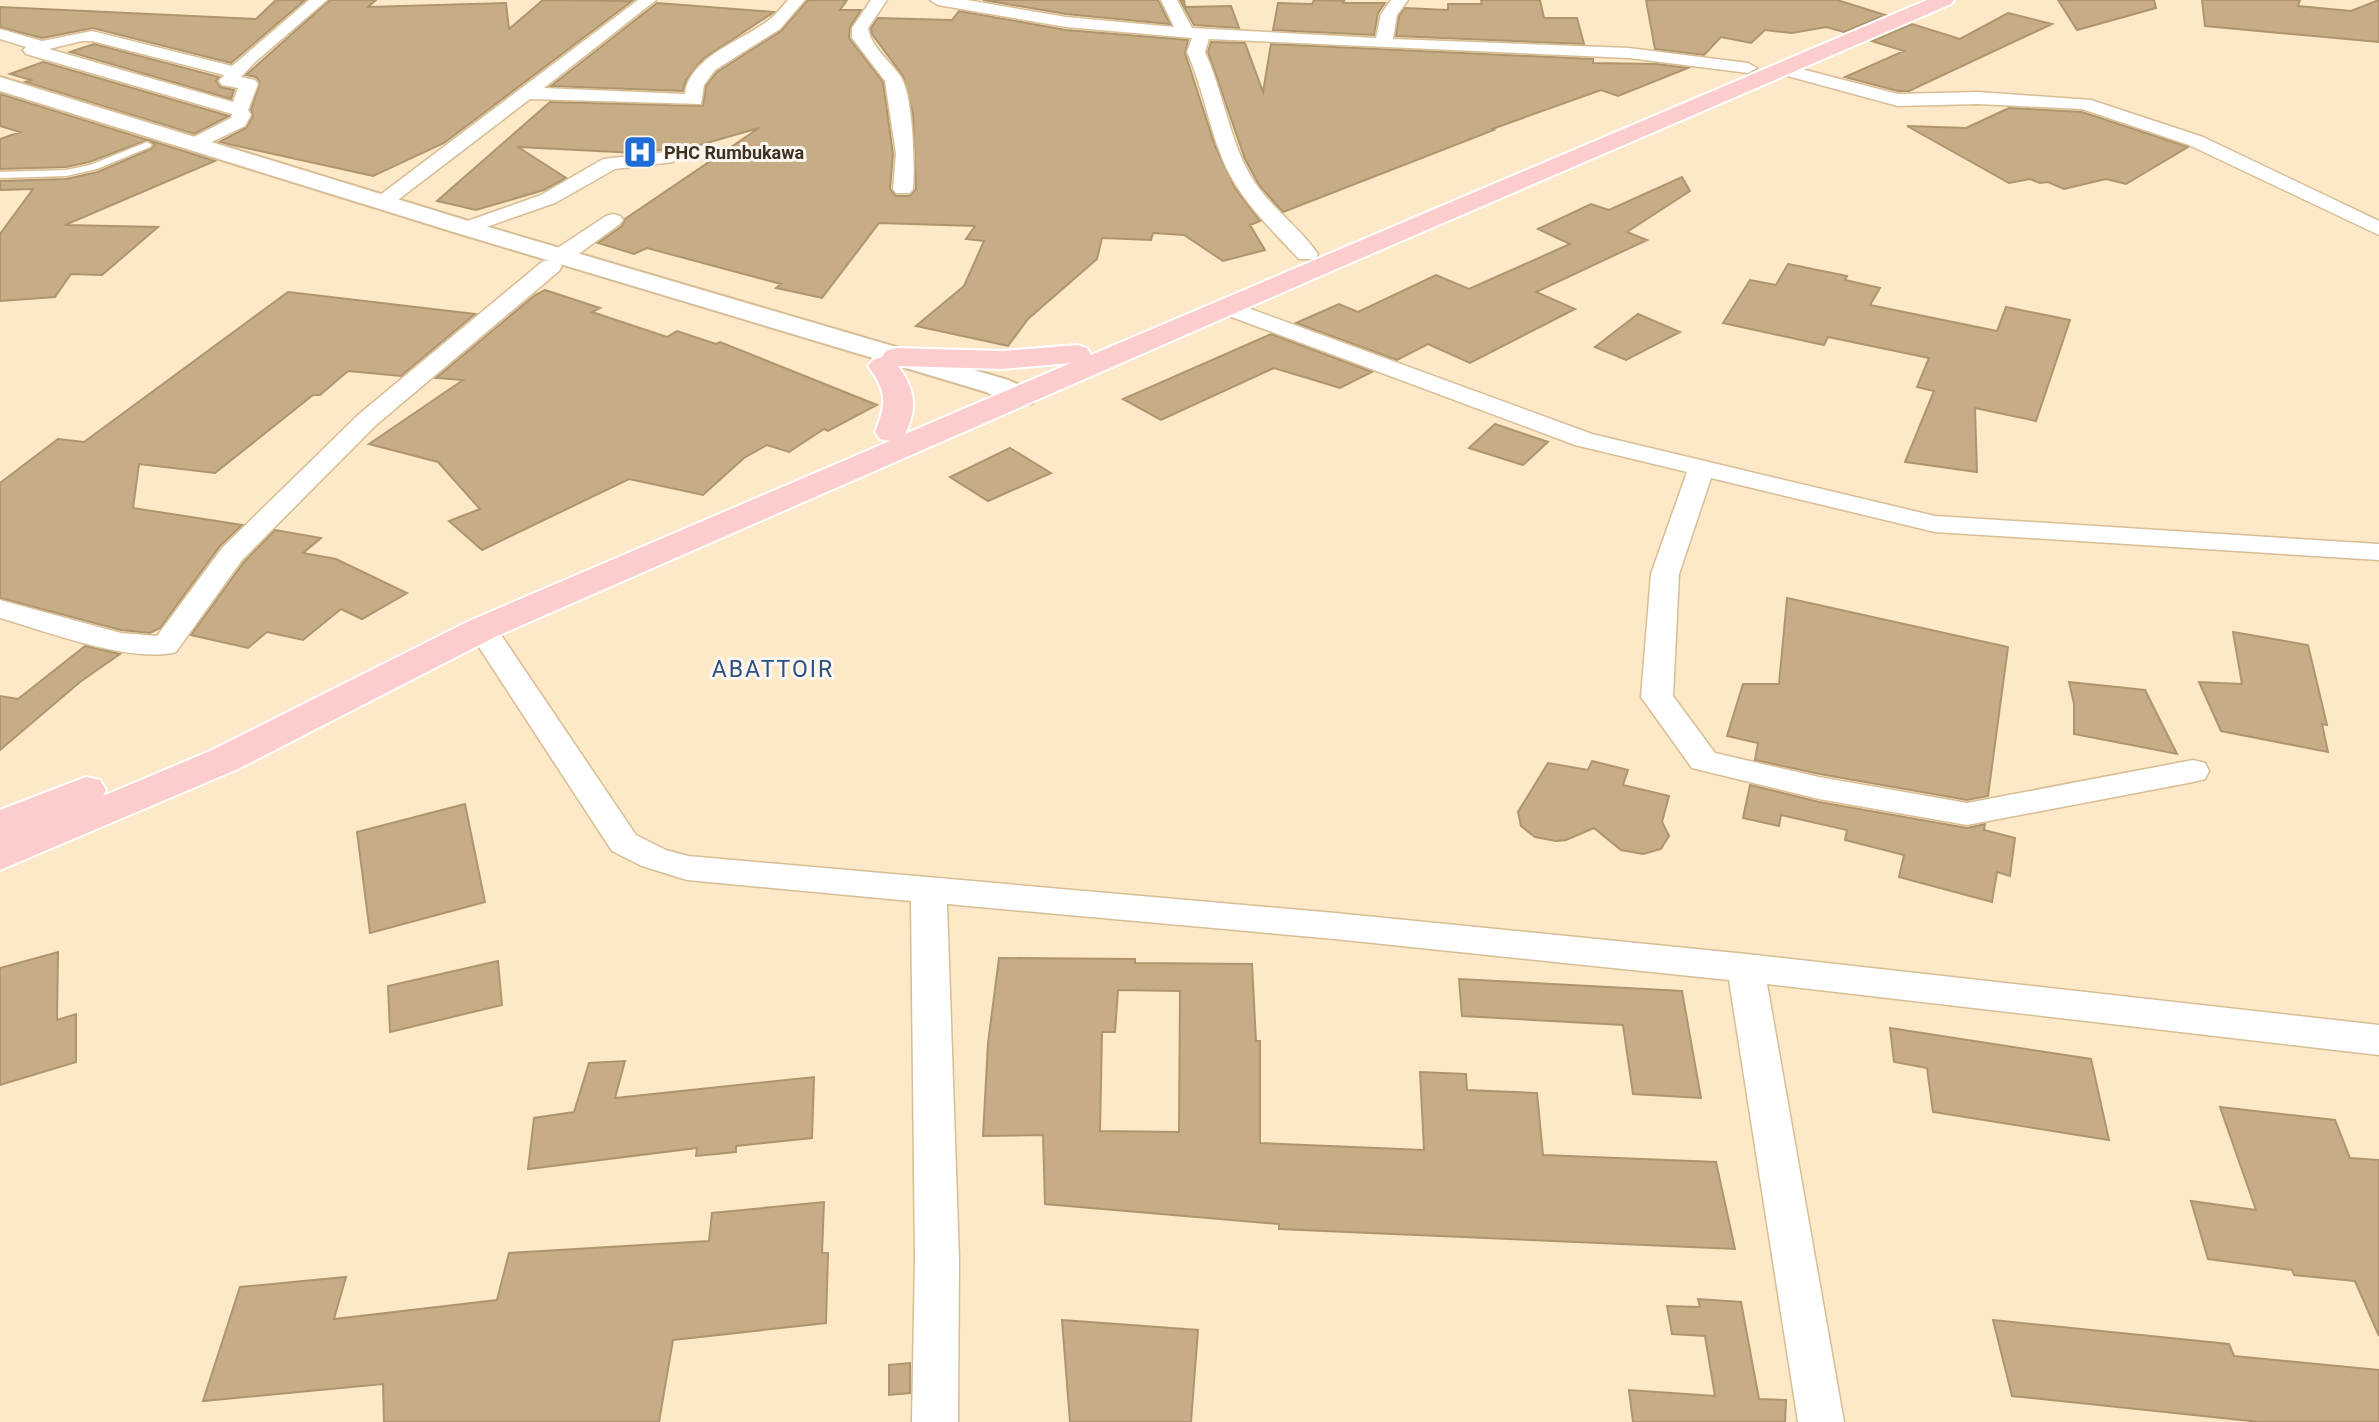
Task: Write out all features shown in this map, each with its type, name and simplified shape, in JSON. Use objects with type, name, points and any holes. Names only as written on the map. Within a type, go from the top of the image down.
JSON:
[{"type":"main road","points":[[0,826],[208,739],[891,432],[997,397],[1077,354],[1307,254],[1912,0]]},
{"type":"main road","points":[[0,855],[224,760],[482,629],[997,397],[1226,307],[1944,0]]},
{"type":"main road","points":[[0,84],[466,228],[556,261]]},
{"type":"main road","points":[[0,102],[556,261],[890,361],[997,397]]},
{"type":"main road","points":[[890,361],[1002,360],[1077,354]]},
{"type":"main road","points":[[890,361],[901,396],[900,411],[891,432]]},
{"type":"street","points":[[239,110],[249,84],[228,81],[234,72],[319,0]]},
{"type":"street","points":[[383,202],[648,0]]},
{"type":"street","points":[[526,93],[694,100],[695,85],[700,74],[720,57],[774,25],[797,0]]},
{"type":"street","points":[[879,0],[860,28],[861,38],[894,80],[906,154],[903,189]]},
{"type":"street","points":[[938,0],[1066,22],[1196,34],[1629,53],[1748,68]]},
{"type":"street","points":[[1169,0],[1175,17],[1196,34],[1196,52],[1209,80],[1224,135],[1239,173],[1256,201],[1307,254]]},
{"type":"street","points":[[1383,44],[1389,14],[1400,0]]},
{"type":"street","points":[[0,34],[42,46]]},
{"type":"street","points":[[195,144],[238,122],[242,115],[239,110],[32,50],[82,36],[92,36],[234,72]]},
{"type":"street","points":[[1782,69],[1898,100],[1978,98],[2084,104],[2196,141],[2379,229]]},
{"type":"street","points":[[466,228],[548,199],[610,163],[666,159]]},
{"type":"street","points":[[0,609],[120,642],[164,646],[232,554],[357,430],[556,261],[613,220]]},
{"type":"street","points":[[1226,307],[1584,440],[1936,524],[2379,552]]},
{"type":"street","points":[[1702,467],[1665,573],[1657,697],[1704,761],[1819,788],[1967,814],[2193,771]]},
{"type":"street","points":[[482,629],[624,843],[654,858],[687,868],[1746,968],[2379,1040]]},
{"type":"street","points":[[929,890],[937,1258],[935,1422]]},
{"type":"street","points":[[1746,968],[1821,1422]]},
{"type":"lane","points":[[0,175],[66,173],[93,167],[146,145]]},
{"type":"building","points":[[276,0],[305,0],[231,63],[93,28],[42,38],[0,27],[0,7],[256,19]]},
{"type":"building","points":[[330,0],[376,0],[368,7],[506,3],[509,29],[543,0],[632,1],[444,143],[373,176],[219,142],[246,128],[253,116],[251,110],[260,82],[256,77],[246,75]]},
{"type":"building","points":[[808,0],[847,0],[840,10],[861,10],[850,27],[849,38],[883,82],[893,154],[890,189],[896,196],[910,196],[916,189],[913,114],[903,76],[872,34],[871,28],[878,18],[952,20],[959,11],[1066,30],[1188,40],[1185,53],[1215,146],[1235,188],[1260,221],[1250,225],[1265,250],[1223,261],[1184,235],[1153,233],[1151,240],[1102,238],[1097,259],[1028,319],[1008,346],[916,326],[964,286],[984,241],[966,239],[975,226],[879,223],[822,298],[776,288],[781,284],[647,248],[634,254],[598,243],[622,226],[625,219],[759,128],[672,153],[666,149],[636,153],[518,147],[566,178],[544,190],[476,210],[437,201],[550,102],[703,106],[706,86],[717,72],[781,31]]},
{"type":"building","points":[[983,0],[1158,0],[1170,24],[1066,14]]},
{"type":"building","points":[[1180,0],[1184,0],[1185,7],[1231,6],[1239,28],[1194,25]]},
{"type":"building","points":[[1314,0],[1385,3],[1378,13],[1374,35],[1273,30],[1278,3],[1312,4]]},
{"type":"building","points":[[1481,0],[1540,0],[1544,18],[1577,18],[1584,44],[1396,36],[1399,16],[1405,8],[1448,10],[1448,4],[1482,4]]},
{"type":"building","points":[[1646,0],[1837,0],[1885,15],[1844,32],[1826,27],[1792,33],[1765,30],[1751,43],[1721,37],[1704,55],[1655,49]]},
{"type":"building","points":[[2058,0],[2154,0],[2156,8],[2077,30]]},
{"type":"building","points":[[2202,0],[2300,0],[2298,6],[2351,11],[2379,0],[2379,42],[2205,26]]},
{"type":"building","points":[[657,3],[774,12],[703,59],[686,80],[683,91],[551,86]]},
{"type":"building","points":[[2008,13],[2052,24],[1909,91],[1898,91],[1845,77],[1904,51],[1872,41],[1912,24],[1960,39]]},
{"type":"building","points":[[1211,42],[1245,43],[1263,92],[1271,44],[1593,59],[1593,63],[1657,64],[1688,68],[1618,96],[1601,90],[1492,129],[1494,130],[1283,212],[1259,185],[1245,159],[1208,52]]},
{"type":"building","points":[[94,44],[219,77],[216,81],[220,87],[234,90],[231,99],[70,52]]},
{"type":"building","points":[[43,62],[229,116],[194,134],[25,82],[31,80],[10,74]]},
{"type":"building","points":[[0,94],[148,140],[89,162],[66,167],[0,169],[0,139],[20,132],[0,126]]},
{"type":"building","points":[[2009,108],[2082,112],[2188,147],[2126,184],[2106,179],[2064,189],[2048,182],[2040,183],[2030,179],[2009,183],[1907,126],[1966,128]]},
{"type":"building","points":[[149,140],[215,161],[65,225],[158,227],[102,275],[71,274],[55,297],[0,301],[0,234],[33,189],[0,190],[0,181],[66,179],[98,172],[151,149],[155,145]]},
{"type":"building","points":[[1682,177],[1690,191],[1627,232],[1647,240],[1536,292],[1575,309],[1470,363],[1428,344],[1397,360],[1296,323],[1339,304],[1358,312],[1436,275],[1469,289],[1570,244],[1538,229],[1591,204],[1609,210]]},
{"type":"building","points":[[1788,264],[1847,276],[1845,280],[1880,288],[1870,305],[1997,331],[2006,307],[2070,320],[2036,421],[1975,408],[1977,472],[1905,462],[1934,391],[1917,387],[1929,358],[1828,337],[1824,345],[1723,323],[1750,280],[1776,285]]},
{"type":"building","points":[[545,290],[600,308],[592,312],[667,337],[677,331],[716,344],[720,342],[877,405],[828,431],[824,429],[789,452],[767,445],[744,458],[703,495],[629,479],[482,550],[449,521],[480,509],[438,462],[369,444],[463,380],[436,378],[535,295]]},
{"type":"building","points":[[288,292],[475,314],[401,376],[348,371],[320,395],[313,395],[215,473],[139,464],[133,508],[242,525],[220,546],[160,628],[150,633],[121,630],[0,598],[0,483],[58,439],[84,442]]},
{"type":"building","points":[[1638,314],[1680,332],[1626,360],[1595,347]]},
{"type":"building","points":[[1271,334],[1372,372],[1340,388],[1274,368],[1161,420],[1123,399]]},
{"type":"building","points":[[1495,424],[1548,442],[1523,465],[1469,448]]},
{"type":"building","points":[[1010,448],[1051,473],[988,501],[950,477]]},
{"type":"building","points":[[275,530],[321,538],[303,553],[336,559],[407,593],[362,619],[341,609],[303,640],[267,632],[248,648],[191,635],[244,562]]},
{"type":"building","points":[[1787,598],[2008,647],[1988,796],[1967,800],[1755,760],[1758,743],[1727,736],[1743,684],[1779,684]]},
{"type":"building","points":[[2233,632],[2308,645],[2327,725],[2322,724],[2328,752],[2221,731],[2199,682],[2242,684]]},
{"type":"building","points":[[85,646],[120,654],[80,682],[0,750],[0,696],[18,699]]},
{"type":"building","points":[[2069,682],[2145,690],[2177,754],[2074,734],[2074,704]]},
{"type":"building","points":[[1592,761],[1628,770],[1623,785],[1669,796],[1662,822],[1669,836],[1661,849],[1643,854],[1621,850],[1594,828],[1566,840],[1556,841],[1535,837],[1521,826],[1518,812],[1548,763],[1588,770]]},
{"type":"building","points":[[1750,785],[1819,802],[1967,828],[1985,824],[1984,830],[2015,838],[2010,876],[1997,872],[1992,902],[1899,877],[1904,855],[1845,840],[1847,830],[1781,815],[1779,826],[1743,818]]},
{"type":"building","points":[[465,804],[485,902],[370,933],[357,832]]},
{"type":"building","points":[[58,952],[57,1020],[76,1014],[76,1062],[0,1085],[0,968]]},
{"type":"building","points":[[999,958],[1135,959],[1135,963],[1252,964],[1256,1041],[1260,1041],[1260,1143],[1424,1150],[1420,1072],[1466,1074],[1467,1090],[1537,1093],[1543,1155],[1716,1162],[1735,1249],[1279,1229],[1279,1224],[1045,1204],[1043,1135],[983,1136],[988,1043]],"holes":[[[1118,990],[1180,991],[1179,1132],[1100,1131],[1102,1032],[1115,1032]]]},
{"type":"building","points":[[498,961],[502,1005],[390,1032],[388,986]]},
{"type":"building","points":[[1459,979],[1682,991],[1701,1098],[1633,1094],[1623,1025],[1462,1016]]},
{"type":"building","points":[[1890,1028],[2091,1059],[2109,1140],[1933,1112],[1927,1068],[1894,1062]]},
{"type":"building","points":[[625,1061],[615,1098],[814,1077],[812,1138],[736,1146],[736,1152],[696,1156],[697,1148],[528,1169],[534,1118],[574,1112],[589,1063]]},
{"type":"building","points":[[2220,1107],[2335,1120],[2350,1158],[2379,1160],[2379,1336],[2355,1281],[2294,1275],[2292,1270],[2208,1259],[2191,1201],[2256,1210]]},
{"type":"building","points":[[824,1202],[822,1253],[828,1253],[826,1323],[673,1340],[659,1422],[384,1422],[383,1384],[203,1401],[240,1287],[346,1277],[334,1319],[497,1300],[509,1253],[709,1241],[712,1213]]},
{"type":"building","points":[[1698,1299],[1741,1302],[1759,1399],[1786,1400],[1785,1422],[1633,1422],[1629,1390],[1715,1396],[1705,1336],[1672,1334],[1667,1306],[1700,1307]]},
{"type":"building","points":[[1062,1320],[1198,1330],[1191,1422],[1070,1422]]},
{"type":"building","points":[[1993,1320],[2229,1344],[2234,1356],[2379,1370],[2379,1422],[2260,1422],[2012,1396]]},
{"type":"building","points":[[910,1363],[910,1393],[889,1395],[889,1365]]},
{"type":"place","name":"PHC Rumbukawa","points":[[640,152]]},
{"type":"district","name":"ABATTOIR","points":[[773,669]]}]
